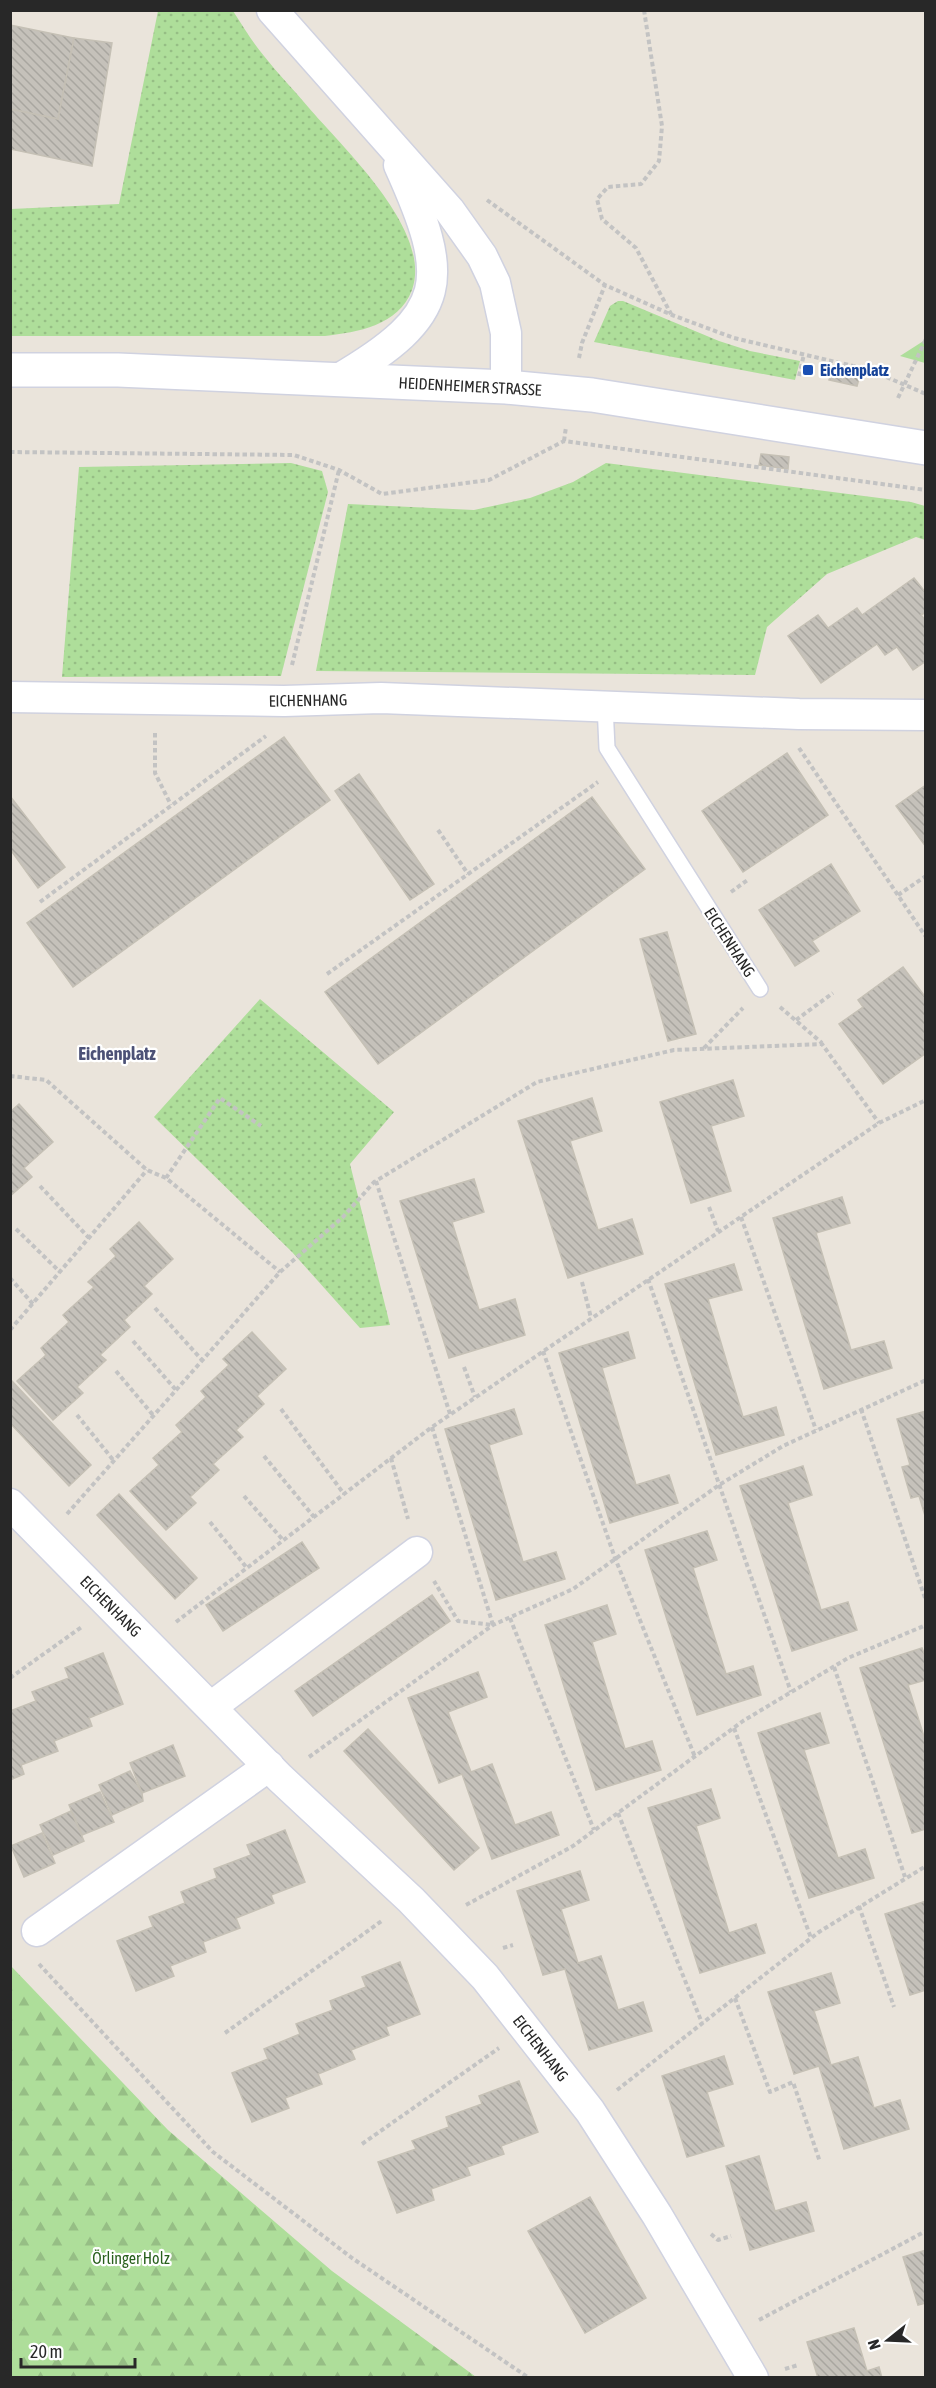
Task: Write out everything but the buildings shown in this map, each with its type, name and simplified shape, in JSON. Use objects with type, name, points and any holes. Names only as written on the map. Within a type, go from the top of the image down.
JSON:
[{"type":"main road","name":"HEIDENHEIMER STRASSE","points":[[10,370],[117,370],[506,387],[603,397],[926,448]]},
{"type":"street","points":[[272,10],[450,211],[474,244],[495,284],[506,333],[506,387]]},
{"type":"street","points":[[337,380],[372,359],[404,334],[425,308],[432,287],[433,267],[426,233],[414,198],[390,143]]},
{"type":"street","name":"EICHENHANG","points":[[10,697],[284,701],[381,698],[799,714],[926,714]]},
{"type":"street","name":"EICHENHANG","points":[[10,1504],[274,1772],[411,1900],[485,1977],[590,2111],[657,2215],[753,2378]]},
{"type":"street","points":[[211,1707],[417,1552]]},
{"type":"street","points":[[37,1931],[274,1772]]},
{"type":"lane","name":"EICHENHANG","points":[[604,705],[607,748],[760,989]]},
{"type":"path","points":[[644,10],[662,126],[659,161],[641,184],[608,187],[597,199],[602,219],[636,248],[672,315]]},
{"type":"path","points":[[485,199],[605,285],[672,315],[734,338],[858,366],[905,383],[926,394]]},
{"type":"path","points":[[898,398],[926,339]]},
{"type":"path","points":[[799,376],[804,354]]},
{"type":"path","points":[[10,452],[294,455],[339,471],[382,494],[489,480],[564,441],[926,490]]},
{"type":"path","points":[[40,902],[267,735],[284,701],[339,471]]},
{"type":"path","points":[[155,699],[155,773],[171,806]]},
{"type":"path","points":[[799,714],[799,748],[926,937]]},
{"type":"path","points":[[327,974],[619,766]]},
{"type":"path","points":[[438,830],[468,874]]},
{"type":"path","points":[[898,895],[926,876]]},
{"type":"path","points":[[705,1048],[760,989],[822,1044],[879,1122]]},
{"type":"path","points":[[796,1020],[832,993]]},
{"type":"path","points":[[45,1539],[280,1272],[343,1217],[376,1181],[537,1082],[674,1050],[822,1044]]},
{"type":"path","points":[[10,1082],[13,1077],[46,1080],[147,1170],[166,1178],[280,1272]]},
{"type":"path","points":[[166,1178],[220,1098],[261,1126]]},
{"type":"path","points":[[148,1643],[450,1414],[879,1122],[926,1100]]},
{"type":"path","points":[[11,1330],[147,1170]]},
{"type":"path","points":[[376,1181],[450,1414]]},
{"type":"path","points":[[40,1186],[89,1238]]},
{"type":"path","points":[[708,1206],[718,1232]]},
{"type":"path","points":[[741,1217],[816,1430]]},
{"type":"path","points":[[16,1229],[60,1272]]},
{"type":"path","points":[[10,1278],[33,1304]]},
{"type":"path","points":[[648,1279],[791,1692]]},
{"type":"path","points":[[582,1282],[591,1318]]},
{"type":"path","points":[[155,1308],[202,1360]]},
{"type":"path","points":[[133,1341],[176,1390]]},
{"type":"path","points":[[543,1351],[615,1558],[694,1757]]},
{"type":"path","points":[[464,1367],[475,1397]]},
{"type":"path","points":[[116,1371],[153,1415]]},
{"type":"path","points":[[274,1772],[493,1625],[573,1589],[719,1485],[783,1446],[926,1380]]},
{"type":"path","points":[[281,1409],[344,1494]]},
{"type":"path","points":[[861,1409],[926,1601]]},
{"type":"path","points":[[77,1415],[114,1461]]},
{"type":"path","points":[[432,1427],[493,1625]]},
{"type":"path","points":[[264,1456],[314,1517]]},
{"type":"path","points":[[391,1458],[417,1552],[458,1621],[493,1625]]},
{"type":"path","points":[[244,1496],[283,1540]]},
{"type":"path","points":[[210,1522],[247,1568]]},
{"type":"path","points":[[10,1678],[111,1606]]},
{"type":"path","points":[[510,1618],[594,1830]]},
{"type":"path","points":[[433,1923],[573,1846],[734,1728],[791,1692],[848,1658],[926,1624]]},
{"type":"path","points":[[834,1667],[905,1877]]},
{"type":"path","points":[[734,1728],[811,1938]]},
{"type":"path","points":[[618,1813],[702,2023]]},
{"type":"path","points":[[590,2111],[811,1938],[905,1877],[926,1866]]},
{"type":"path","points":[[225,2033],[411,1900]]},
{"type":"path","points":[[860,1906],[894,2007]]},
{"type":"path","points":[[37,1962],[213,2152],[352,2258],[529,2378]]},
{"type":"path","points":[[735,1998],[770,2092],[793,2082],[820,2162]]},
{"type":"path","points":[[362,2144],[527,2029]]},
{"type":"path","points":[[728,2336],[926,2231]]},
{"type":"green space","points":[[158,11],[233,11],[269,63],[363,168],[398,217],[410,242],[415,267],[412,290],[406,302],[397,312],[376,325],[325,336],[11,336],[11,209],[119,204]]},
{"type":"green space","points":[[623,301],[719,341],[750,351],[800,361],[795,380],[594,342],[610,306]]},
{"type":"green space","points":[[925,340],[925,363],[900,356]]},
{"type":"green space","points":[[291,463],[322,471],[328,492],[281,676],[62,677],[79,467]]},
{"type":"green space","points":[[606,463],[911,502],[925,506],[925,540],[916,537],[827,574],[767,627],[755,675],[316,671],[348,504],[474,510],[530,498],[573,482]]},
{"type":"green space","points":[[260,999],[394,1112],[350,1164],[390,1325],[360,1328],[292,1252],[154,1117]]},
{"type":"green space","name":"Örlinger Holz","points":[[10,1965],[168,2130],[332,2271],[476,2377],[11,2377]]},
{"type":"place","name":"Eichenplatz","points":[[808,370]]},
{"type":"district","name":"Eichenplatz","points":[[117,1054]]}]
